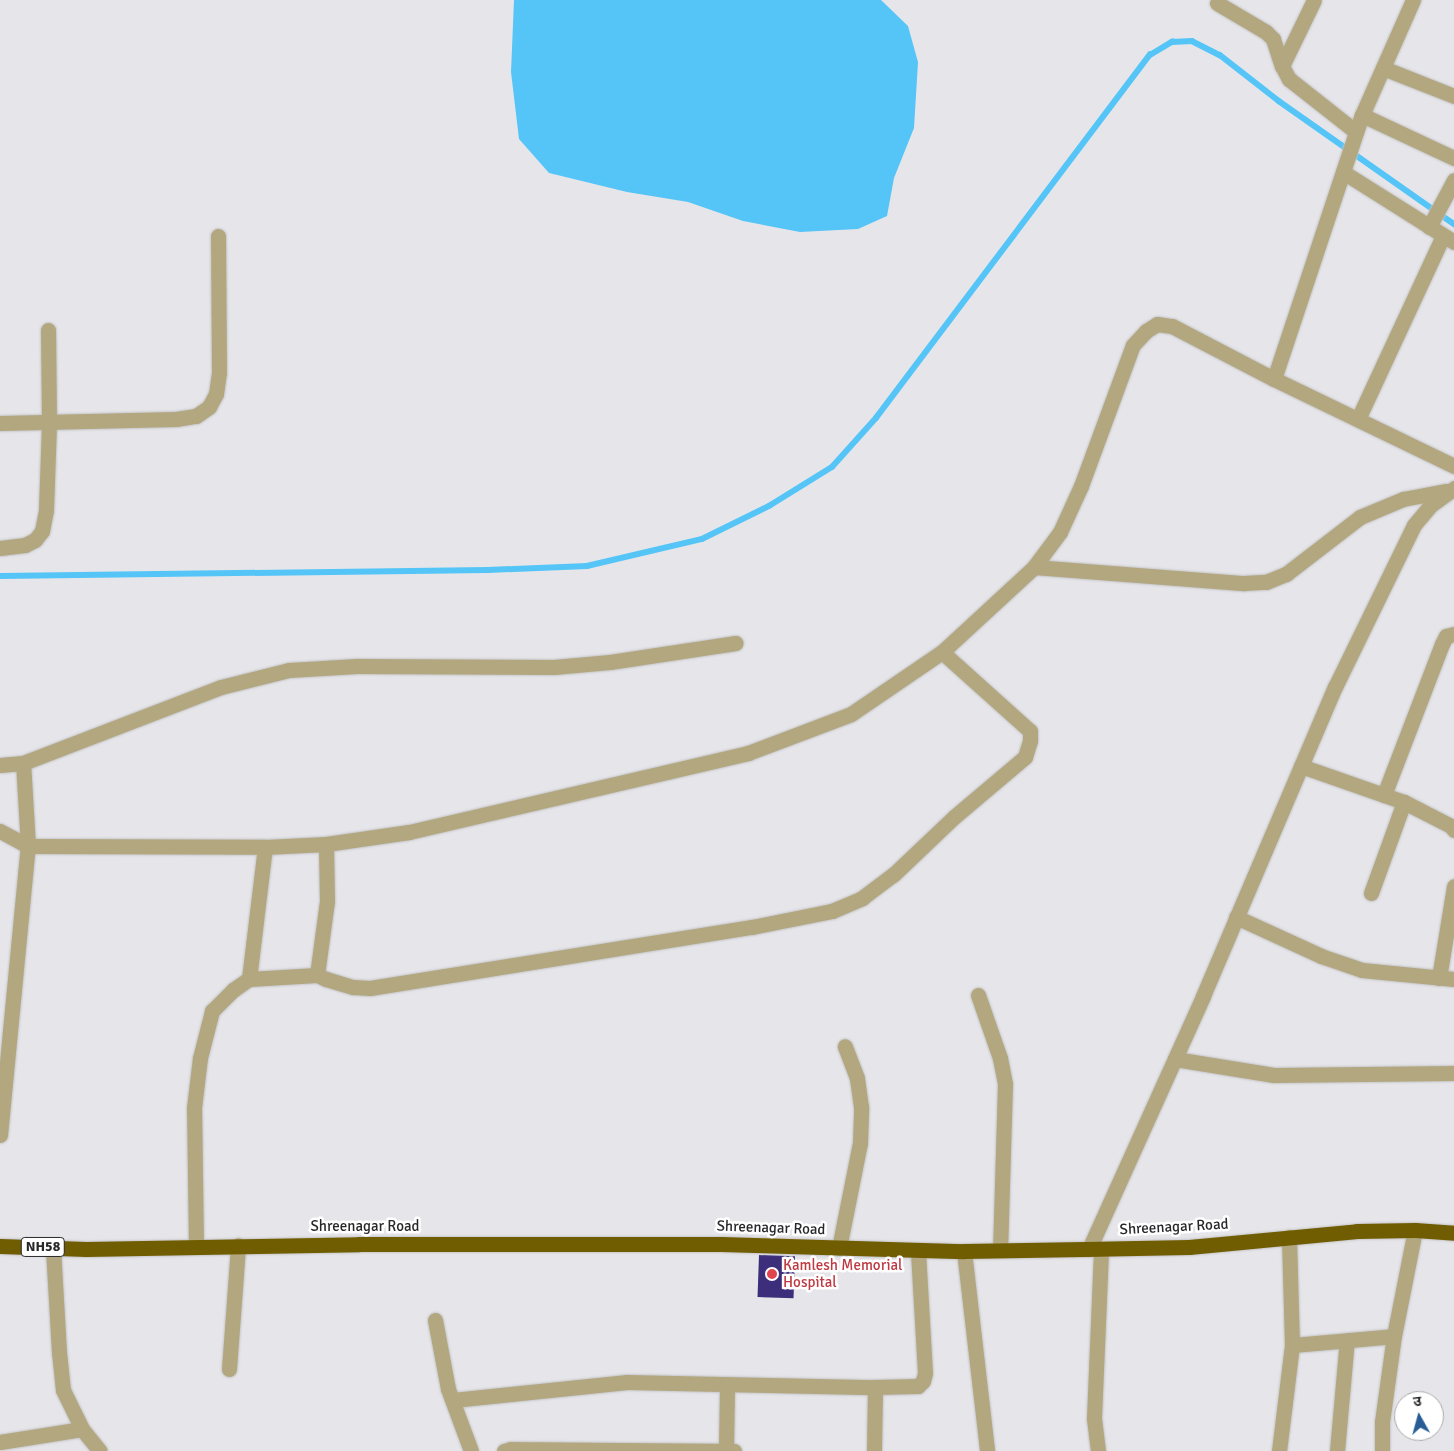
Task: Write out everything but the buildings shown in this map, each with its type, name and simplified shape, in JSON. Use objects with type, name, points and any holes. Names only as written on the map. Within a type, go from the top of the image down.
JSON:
[{"type":"highway","name":"Shreenagar Road","points":[[53,1248],[238,1245],[721,1244],[964,1251],[1190,1247],[1289,1236],[1357,1231],[1415,1230],[1454,1233]]},
{"type":"highway","name":"NH58","points":[[0,1246],[53,1248]]},
{"type":"street","points":[[1282,66],[1314,0]]},
{"type":"street","points":[[1274,379],[1362,115],[1413,0]]},
{"type":"street","points":[[1218,3],[1270,35],[1279,53],[1282,66],[1296,87],[1354,137]]},
{"type":"street","points":[[1383,68],[1454,96]]},
{"type":"street","points":[[1362,115],[1454,158]]},
{"type":"street","points":[[1345,167],[1429,227],[1449,239],[1358,419]]},
{"type":"street","points":[[1429,227],[1454,180]]},
{"type":"street","points":[[0,423],[176,419],[196,416],[208,407],[216,394],[219,372],[218,236]]},
{"type":"street","points":[[0,831],[28,846],[265,847],[326,844],[409,832],[748,753],[851,714],[942,652],[1034,567],[1064,525],[1081,486],[1133,345],[1146,330],[1157,324],[1172,326],[1274,379],[1454,466]]},
{"type":"street","points":[[0,548],[25,545],[35,540],[42,531],[46,510],[49,422],[48,330]]},
{"type":"street","points":[[1034,567],[1244,583],[1266,582],[1286,574],[1360,517],[1403,499],[1452,489]]},
{"type":"street","points":[[1098,1451],[1094,1418],[1095,1249],[1335,687],[1414,525],[1430,505],[1452,489]]},
{"type":"street","points":[[1384,795],[1442,644],[1446,636],[1454,634]]},
{"type":"street","points":[[0,765],[23,763],[221,687],[289,670],[357,666],[554,667],[610,662],[736,643]]},
{"type":"street","points":[[196,1246],[194,1108],[200,1058],[212,1011],[232,990],[249,979],[317,974],[326,980],[353,987],[370,988],[752,927],[832,911],[862,898],[893,876],[954,817],[1024,757],[1030,741],[1030,731],[942,652]]},
{"type":"street","points":[[0,1135],[28,846],[23,763]]},
{"type":"street","points":[[1301,766],[1404,802],[1451,826],[1454,830]]},
{"type":"street","points":[[1371,893],[1404,802]]},
{"type":"street","points":[[317,974],[326,900],[326,844]]},
{"type":"street","points":[[249,979],[265,847]]},
{"type":"street","points":[[1236,917],[1321,956],[1362,970],[1447,978],[1454,886]]},
{"type":"street","points":[[978,995],[1000,1058],[1005,1084],[1000,1250]]},
{"type":"street","points":[[838,1248],[860,1143],[861,1107],[857,1078],[845,1046]]},
{"type":"street","points":[[1175,1059],[1274,1075],[1454,1073]]},
{"type":"street","points":[[1382,1451],[1382,1422],[1394,1336],[1415,1230]]},
{"type":"street","points":[[1279,1451],[1292,1345],[1289,1236]]},
{"type":"street","points":[[229,1369],[238,1245]]},
{"type":"street","points":[[53,1248],[63,1390],[82,1429],[100,1451]]},
{"type":"street","points":[[452,1400],[628,1382],[727,1385],[918,1386],[923,1381],[925,1374],[918,1250]]},
{"type":"street","points":[[964,1251],[987,1451]]},
{"type":"street","points":[[435,1320],[442,1365],[452,1400],[471,1451]]},
{"type":"street","points":[[1292,1345],[1394,1336]]},
{"type":"street","points":[[1337,1451],[1347,1340]]},
{"type":"street","points":[[504,1451],[729,1451],[727,1385]]},
{"type":"street","points":[[874,1451],[875,1387]]},
{"type":"street","points":[[0,1442],[35,1445],[82,1429]]},
{"type":"water","points":[[514,0],[881,0],[908,26],[918,62],[914,128],[894,178],[887,216],[858,229],[800,232],[743,221],[688,202],[627,192],[549,173],[519,139],[511,72]]},
{"type":"waterway","points":[[0,576],[488,570],[587,566],[702,539],[769,506],[832,467],[876,418],[1150,55],[1172,42],[1192,41],[1220,55],[1279,101],[1454,224]]},
{"type":"place","name":"Kamlesh Memorial Hospital","points":[[772,1274]]}]
